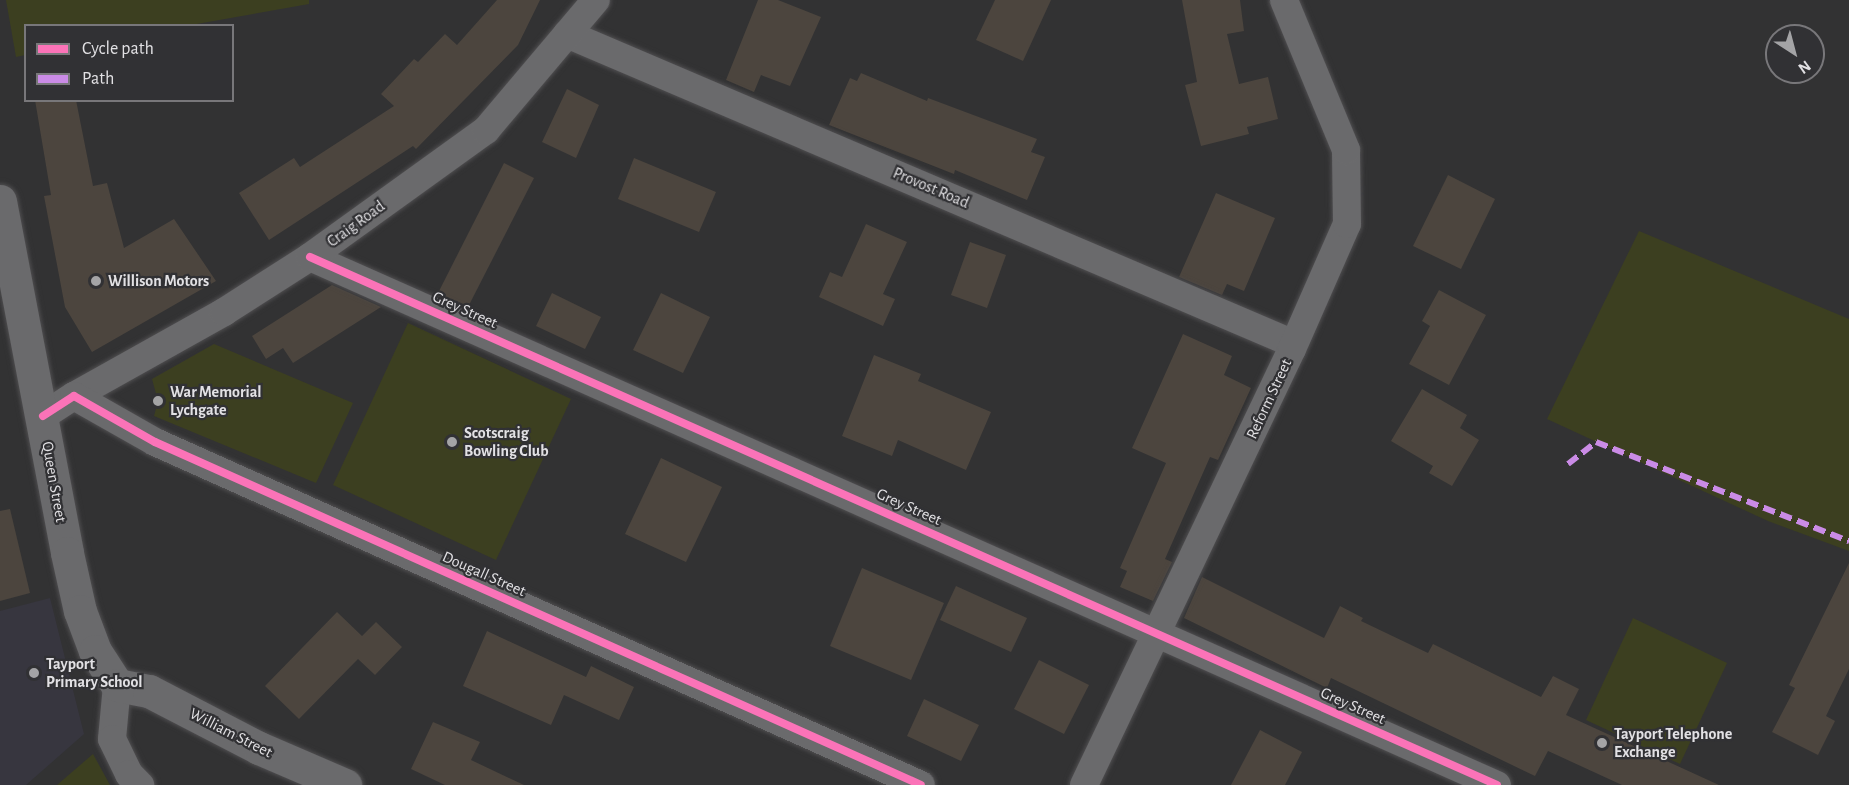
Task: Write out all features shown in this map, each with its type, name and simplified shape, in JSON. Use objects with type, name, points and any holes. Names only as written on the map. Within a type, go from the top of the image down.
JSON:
[{"type":"main road","name":"Queen Street","points":[[0,201],[80,611],[95,651],[117,685]]},
{"type":"main road","name":"William Street","points":[[117,685],[148,691],[259,748],[345,785]]},
{"type":"street","name":"Craig Road","points":[[74,396],[224,312],[310,257],[486,130],[596,0]]},
{"type":"street","name":"Reform Street","points":[[1084,785],[1159,633],[1294,344],[1347,224],[1346,150],[1284,0]]},
{"type":"street","name":"Provost Road","points":[[567,34],[1294,344]]},
{"type":"street","name":"Grey Street","points":[[310,257],[1497,785]]},
{"type":"street","points":[[43,416],[74,396]]},
{"type":"street","name":"Dougall Street","points":[[74,396],[155,442],[921,785]]},
{"type":"street","points":[[117,685],[112,739],[129,774],[140,785]]},
{"type":"shaded area","name":"Tayport Primary School","points":[[50,598],[84,734],[26,785],[0,785],[0,611]]},
{"type":"green space","points":[[6,0],[309,0],[309,4],[197,24],[24,24],[24,55],[16,57]]},
{"type":"green space","points":[[1639,231],[1849,319],[1849,551],[1768,521],[1547,419]]},
{"type":"green space","name":"Scotscraig Bowling Club","points":[[408,323],[571,399],[496,560],[333,485]]},
{"type":"green space","points":[[214,344],[353,403],[316,483],[154,416],[158,401],[152,379]]},
{"type":"green space","points":[[1633,618],[1727,663],[1680,764],[1586,720]]},
{"type":"green space","points":[[93,754],[110,785],[57,785]]},
{"type":"building","points":[[497,0],[540,0],[518,45],[416,149],[413,146],[269,240],[239,193],[294,158],[300,167],[394,106],[381,94],[414,59],[418,62],[445,34],[457,45]]},
{"type":"building","points":[[758,0],[778,0],[821,17],[790,86],[761,75],[754,92],[726,80]]},
{"type":"building","points":[[995,0],[1051,0],[1023,61],[976,40]]},
{"type":"building","points":[[1182,0],[1240,0],[1244,31],[1227,34],[1239,84],[1268,77],[1278,119],[1247,127],[1249,134],[1201,146],[1185,85],[1197,82]]},
{"type":"building","points":[[861,73],[927,101],[928,98],[1037,139],[1031,152],[1045,157],[1027,200],[955,170],[954,174],[829,125],[850,78],[857,81]]},
{"type":"building","points":[[567,89],[599,105],[576,158],[542,142]]},
{"type":"building","points":[[35,102],[76,102],[93,186],[107,183],[124,248],[174,219],[216,281],[92,352],[65,307],[44,196],[51,195]]},
{"type":"building","points":[[634,158],[716,192],[699,232],[618,199]]},
{"type":"building","points":[[504,163],[534,178],[467,309],[437,295]]},
{"type":"building","points":[[1448,175],[1495,199],[1461,269],[1413,246]]},
{"type":"building","points":[[1216,193],[1275,218],[1244,291],[1227,284],[1222,295],[1179,277]]},
{"type":"building","points":[[866,224],[907,242],[883,294],[895,299],[883,326],[819,297],[830,272],[842,277]]},
{"type":"building","points":[[970,242],[1006,255],[987,308],[951,295]]},
{"type":"building","points":[[332,285],[381,307],[293,363],[283,348],[266,359],[252,336]]},
{"type":"building","points":[[1439,290],[1486,315],[1449,385],[1409,364],[1430,326],[1422,321]]},
{"type":"building","points":[[552,293],[601,317],[585,349],[536,326]]},
{"type":"building","points":[[661,293],[710,317],[683,373],[633,350]]},
{"type":"building","points":[[1183,334],[1232,356],[1224,375],[1251,388],[1218,460],[1210,457],[1165,559],[1172,562],[1153,601],[1120,587],[1127,571],[1120,568],[1166,463],[1132,448]]},
{"type":"building","points":[[874,355],[921,374],[918,381],[991,412],[966,470],[898,440],[892,456],[842,436]]},
{"type":"building","points":[[1422,389],[1467,415],[1460,428],[1479,440],[1452,486],[1429,473],[1433,466],[1391,441]]},
{"type":"building","points":[[661,458],[722,487],[686,562],[625,534]]},
{"type":"building","points":[[10,509],[30,593],[0,601],[0,511]]},
{"type":"building","points":[[1849,563],[1849,669],[1826,716],[1835,721],[1818,755],[1772,732],[1795,688],[1789,685]]},
{"type":"building","points":[[862,568],[944,603],[911,680],[830,646]]},
{"type":"building","points":[[1202,577],[1324,638],[1340,606],[1363,618],[1361,621],[1428,653],[1433,644],[1541,697],[1553,676],[1579,689],[1566,715],[1719,785],[1622,785],[1548,751],[1535,776],[1331,678],[1327,688],[1184,618]]},
{"type":"building","points":[[956,586],[1027,618],[1011,652],[940,620]]},
{"type":"building","points":[[337,612],[362,636],[376,622],[402,647],[375,675],[358,659],[299,719],[265,686]]},
{"type":"building","points":[[487,631],[586,677],[591,666],[634,687],[619,720],[564,695],[551,725],[463,686]]},
{"type":"building","points":[[1039,660],[1089,685],[1064,734],[1014,709]]},
{"type":"building","points":[[924,699],[979,725],[961,761],[907,736]]},
{"type":"building","points":[[433,722],[480,742],[471,760],[524,785],[445,785],[411,769]]},
{"type":"building","points":[[1260,730],[1302,752],[1285,785],[1231,785]]},
{"type":"marked path","points":[[1568,464],[1596,442],[1849,541]]},
{"type":"cycle path","points":[[310,257],[1497,785]]},
{"type":"cycle path","points":[[43,416],[74,396],[155,442],[921,785]]},
{"type":"place","name":"Willison Motors","points":[[96,281]]},
{"type":"place","name":"War Memorial Lychgate","points":[[158,401]]},
{"type":"place","name":"Scotscraig Bowling Club","points":[[452,442]]},
{"type":"place","name":"Tayport Primary School","points":[[34,673]]},
{"type":"place","name":"Tayport Telephone Exchange","points":[[1602,743]]}]
